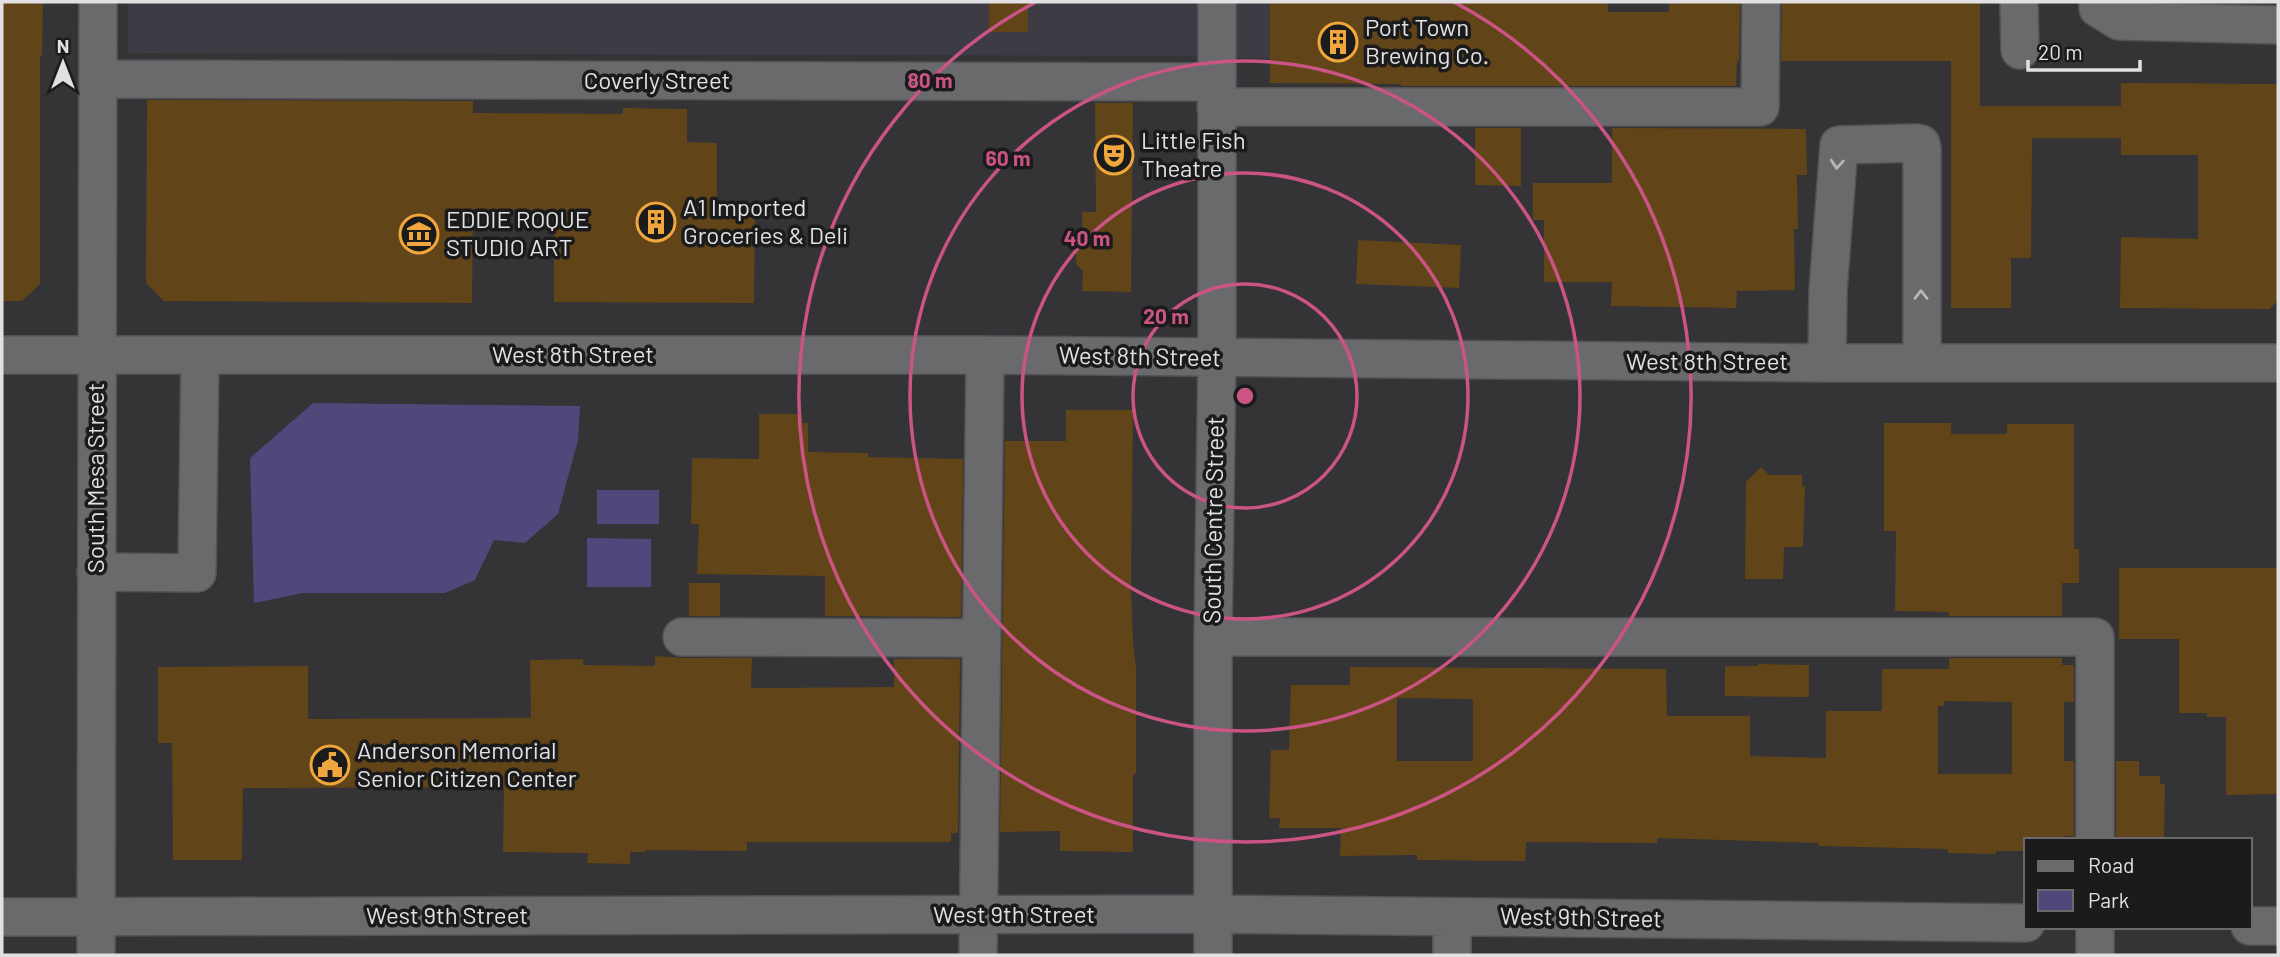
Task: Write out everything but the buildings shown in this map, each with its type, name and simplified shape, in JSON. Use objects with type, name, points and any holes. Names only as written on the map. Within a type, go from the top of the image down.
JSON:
[{"type":"street","name":"South Mesa Street","points":[[96,955],[98,2]]},
{"type":"street","name":"South Centre Street","points":[[1213,955],[1217,2]]},
{"type":"street","name":"Coverly Street","points":[[98,79],[1216,94],[1760,107],[1761,2]]},
{"type":"street","points":[[2019,2],[2020,50]]},
{"type":"street","points":[[2098,2],[2098,8],[2119,20],[2268,17]]},
{"type":"street","points":[[1828,363],[1828,291],[1839,145],[1916,143],[1920,144],[1922,149],[1922,363]]},
{"type":"street","name":"West 8th Street","points":[[2,355],[985,355],[1828,363],[2278,363]]},
{"type":"street","points":[[96,572],[197,573],[200,355]]},
{"type":"street","points":[[978,955],[985,355]]},
{"type":"street","points":[[682,637],[981,638]]},
{"type":"street","points":[[1213,637],[2095,637],[2095,838]]},
{"type":"street","name":"West 9th Street","points":[[2,917],[1213,914],[2024,923]]},
{"type":"street","points":[[1452,917],[1452,955]]},
{"type":"street","points":[[2252,926],[2278,926]]},
{"type":"street","points":[[2095,929],[2095,955]]},
{"type":"shaded area","points":[[128,2],[1524,2],[1525,66],[1180,56],[128,53]]},
{"type":"green space","points":[[313,403],[580,406],[578,440],[558,514],[525,543],[494,540],[475,580],[445,593],[303,593],[254,603],[250,458]]},
{"type":"green space","points":[[597,490],[659,490],[659,524],[597,524]]},
{"type":"green space","points":[[587,538],[651,539],[651,587],[587,587]]},
{"type":"place","name":"Port Town Brewing Co.","points":[[1338,42]]},
{"type":"place","name":"Little Fish Theatre","points":[[1114,155]]},
{"type":"place","name":"A1 Imported Groceries & Deli","points":[[656,222]]},
{"type":"place","name":"EDDIE ROQUE STUDIO ART","points":[[419,234]]},
{"type":"place","name":"Anderson Memorial Senior Citizen Center","points":[[330,765]]}]
